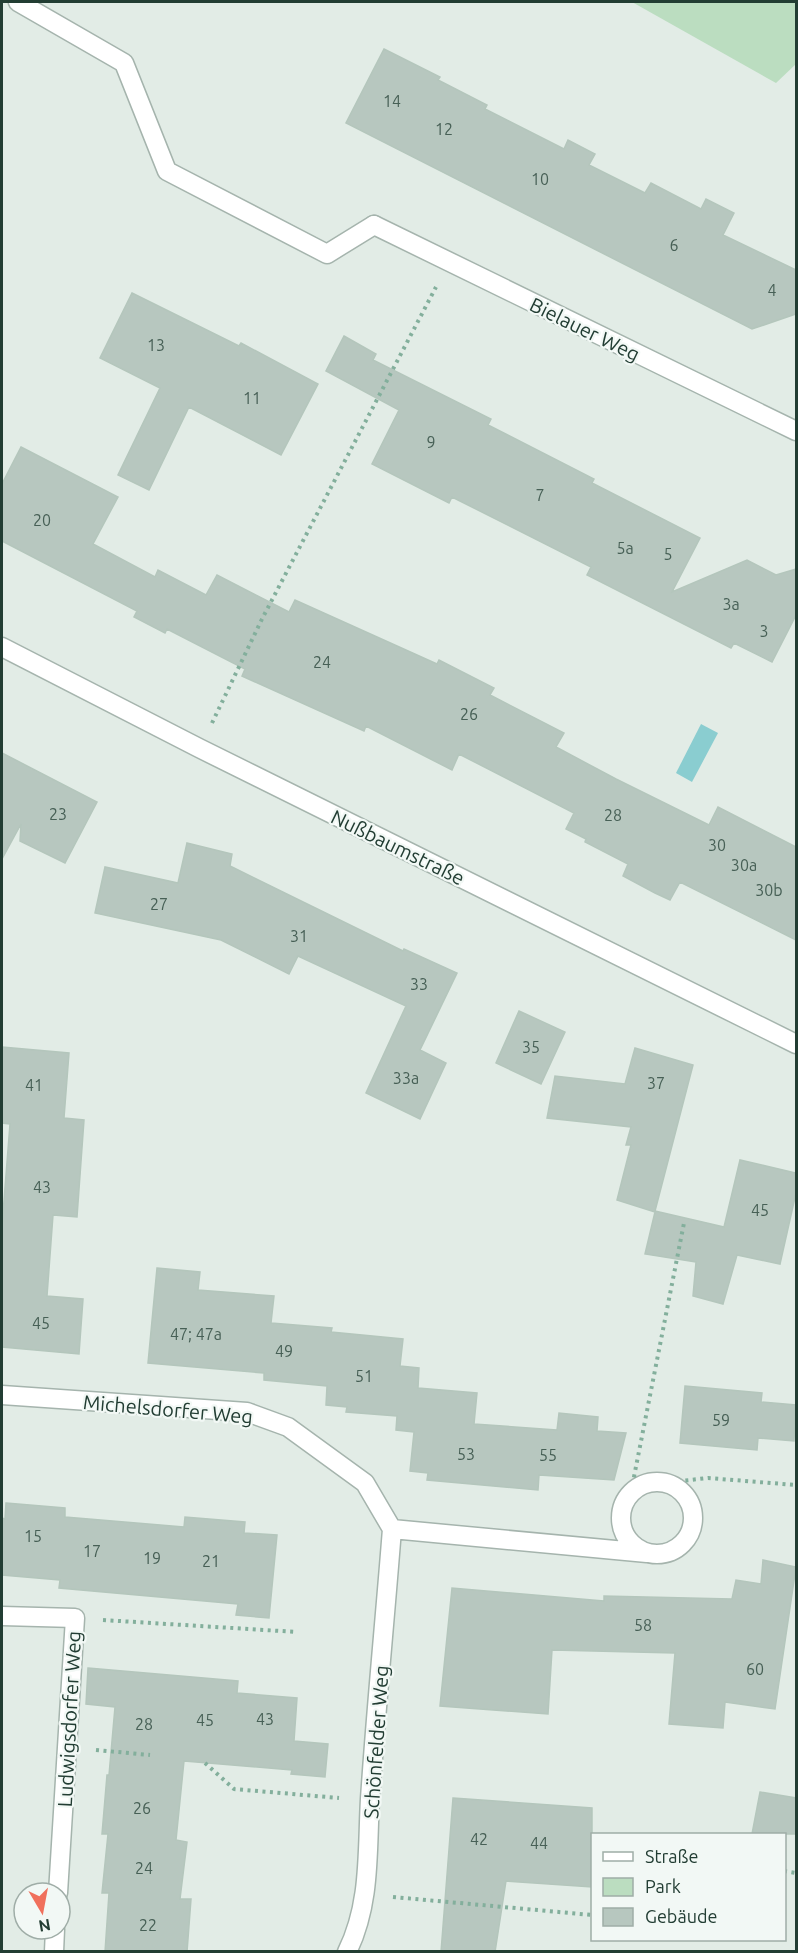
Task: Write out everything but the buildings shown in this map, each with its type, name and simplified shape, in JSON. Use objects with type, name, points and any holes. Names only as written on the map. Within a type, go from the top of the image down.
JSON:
[{"type":"street","name":"Bielauer Weg","points":[[18,2],[124,63],[167,171],[327,254],[374,225],[796,431]]},
{"type":"street","name":"Nußbaumstraße","points":[[2,647],[199,748],[796,1044]]},
{"type":"street","name":"Michelsdorfer Weg","points":[[2,1395],[247,1412],[288,1427],[364,1483],[392,1529]]},
{"type":"street","points":[[392,1529],[647,1553],[659,1554],[670,1552],[681,1546],[693,1526],[690,1503],[684,1493],[674,1486],[652,1482],[631,1492],[625,1501],[621,1511],[624,1532],[637,1549],[647,1553]]},
{"type":"street","name":"Schönfelder Weg","points":[[347,1952],[356,1934],[365,1894],[370,1800],[392,1529]]},
{"type":"street","name":"Ludwigsdorfer Weg","points":[[2,1616],[75,1618],[59,1881]]},
{"type":"path","points":[[199,748],[262,619],[449,262]]},
{"type":"path","points":[[631,1492],[684,1223]]},
{"type":"path","points":[[663,1483],[708,1478],[796,1485]]},
{"type":"path","points":[[75,1618],[297,1632]]},
{"type":"path","points":[[68,1747],[150,1755]]},
{"type":"path","points":[[205,1763],[234,1790],[370,1800]]},
{"type":"path","points":[[365,1894],[591,1915]]},
{"type":"green space","points":[[632,2],[796,2],[796,64],[776,83]]},
{"type":"water","points":[[701,724],[718,733],[692,782],[676,773]]}]
